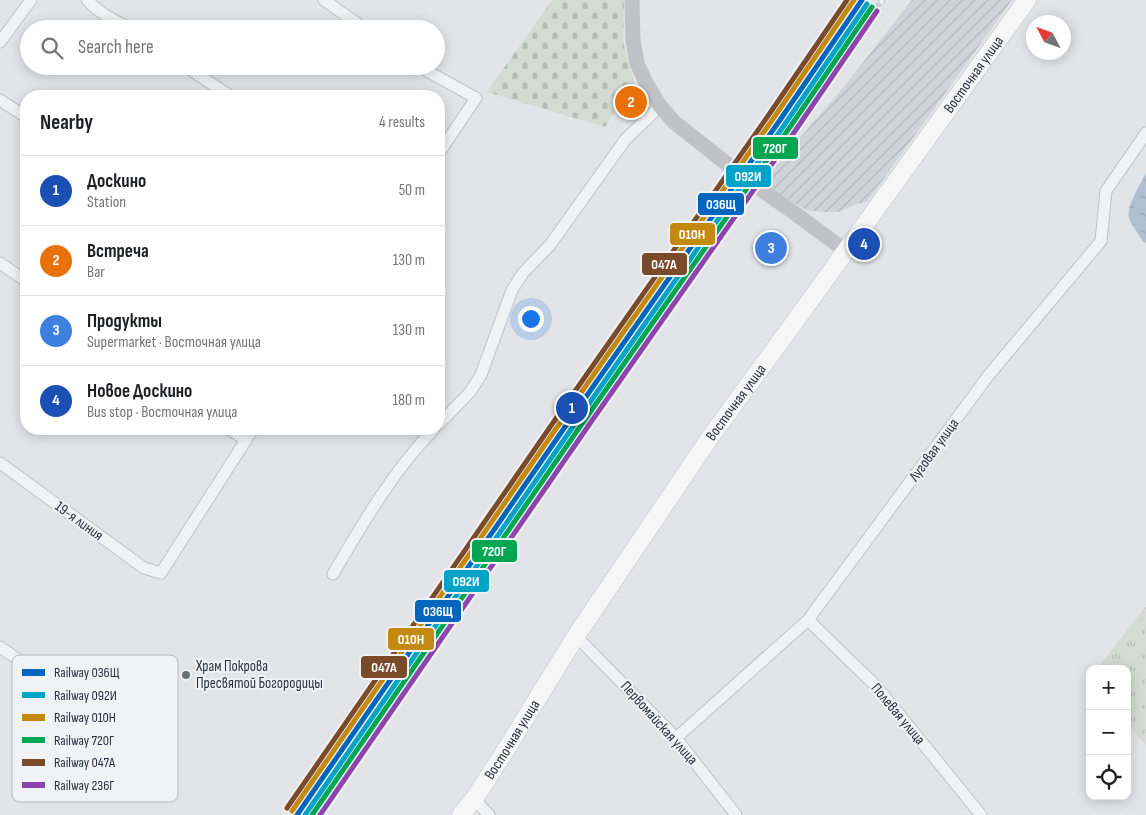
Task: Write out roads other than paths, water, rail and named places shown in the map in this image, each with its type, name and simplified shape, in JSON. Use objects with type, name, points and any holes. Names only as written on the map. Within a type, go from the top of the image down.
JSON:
[{"type":"main road","name":"Восточная улица","points":[[461,815],[502,756],[576,636],[712,436],[1027,0]]},
{"type":"street","points":[[0,42],[31,0]]},
{"type":"street","points":[[87,0],[95,9],[112,20]]},
{"type":"street","points":[[324,0],[352,20]]},
{"type":"street","points":[[632,0],[633,41],[637,63],[660,106],[674,122],[716,156],[846,251]]},
{"type":"street","points":[[199,75],[221,90]]},
{"type":"street","points":[[434,75],[476,98],[445,143]]},
{"type":"street","points":[[0,100],[20,113]]},
{"type":"street","points":[[445,418],[470,392],[481,375],[512,290],[523,273],[550,245],[625,140],[660,106]]},
{"type":"street","name":"Луговая улица","points":[[676,738],[808,620],[988,376],[1100,242],[1106,191],[1146,133]]},
{"type":"street","points":[[0,263],[20,277]]},
{"type":"street","points":[[238,435],[246,440],[249,435]]},
{"type":"street","points":[[333,574],[381,495],[418,445],[428,435]]},
{"type":"street","name":"19-я линия","points":[[0,462],[144,568],[161,573],[246,440]]},
{"type":"street","name":"Полевая улица","points":[[808,620],[877,687],[980,815]]},
{"type":"street","name":"Первомайская улица","points":[[576,636],[676,738],[736,815]]},
{"type":"street","points":[[0,647],[12,655]]},
{"type":"street","points":[[474,798],[489,815]]},
{"type":"water","points":[[1146,173],[1146,243],[1143,242],[1131,223],[1129,213],[1132,201]]},
{"type":"railway","points":[[780,120],[842,43],[883,0]]},
{"type":"railway","points":[[312,815],[488,563]]},
{"type":"rail line","name":"047А","points":[[287,808],[847,0]]},
{"type":"rail line","name":"010Н","points":[[292,811],[854,0]]},
{"type":"rail line","name":"036Щ","points":[[297,815],[862,0]]},
{"type":"rail line","name":"092И","points":[[305,815],[867,4]]},
{"type":"rail line","name":"720Г","points":[[312,815],[872,7]]},
{"type":"rail line","name":"236Г","points":[[320,815],[877,11]]},
{"type":"place","name":"Встреча","points":[[631,102]]},
{"type":"place","name":"Новое Доскино","points":[[864,244]]},
{"type":"place","name":"Продукты","points":[[771,248]]},
{"type":"place","name":"Доскино","points":[[572,408]]},
{"type":"place","name":"Храм Покрова Пресвятой Богородицы","points":[[186,675]]}]
